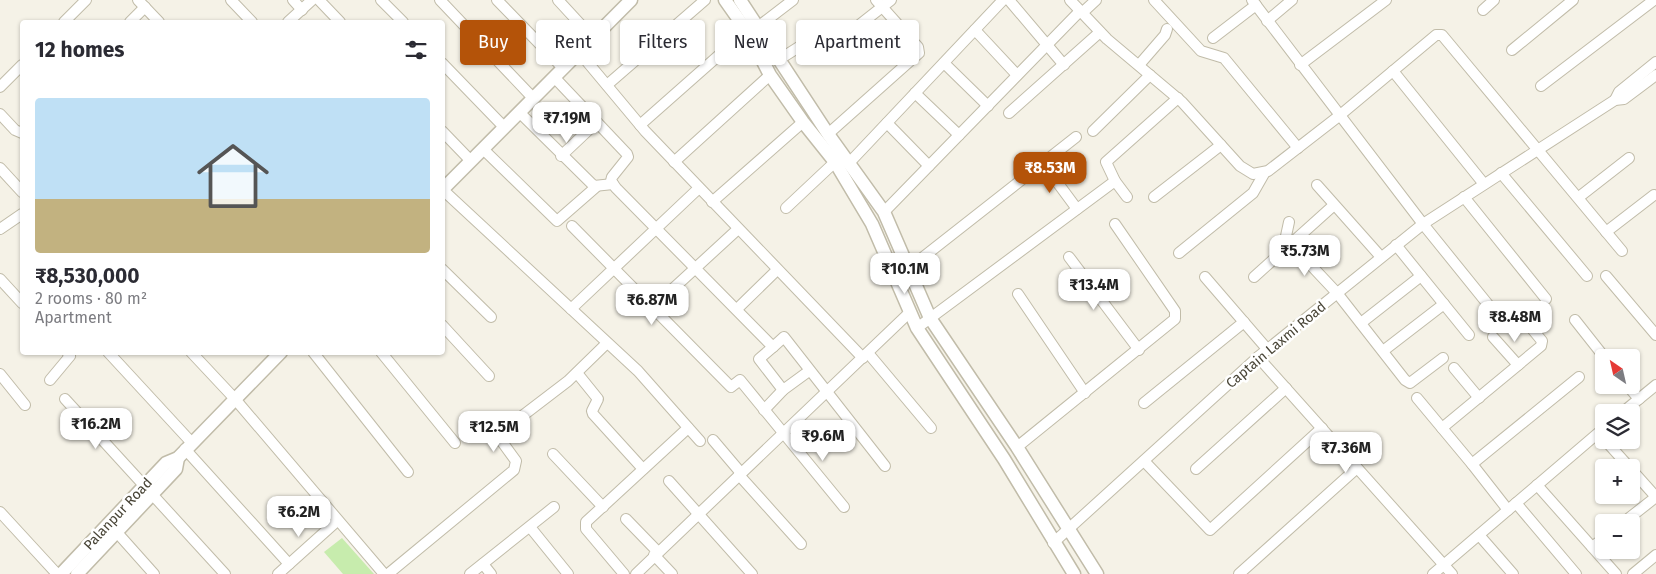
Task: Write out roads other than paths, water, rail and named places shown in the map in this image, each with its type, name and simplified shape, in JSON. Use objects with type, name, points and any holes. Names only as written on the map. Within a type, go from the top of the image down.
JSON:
[{"type":"street","points":[[232,0],[250,20]]},
{"type":"street","points":[[293,0],[302,10]]},
{"type":"street","points":[[290,20],[312,0]]},
{"type":"street","points":[[319,0],[338,20]]},
{"type":"street","points":[[381,0],[401,20]]},
{"type":"street","points":[[440,0],[533,98]]},
{"type":"street","points":[[497,0],[559,73],[597,122],[627,154],[628,157],[612,177],[613,184],[773,347]]},
{"type":"street","points":[[558,0],[576,20]]},
{"type":"street","points":[[607,85],[705,0]]},
{"type":"street","points":[[725,0],[749,34],[770,75],[803,122],[835,162],[872,224],[917,328],[1004,459],[1053,543],[1074,574]]},
{"type":"street","points":[[740,0],[755,20]]},
{"type":"street","points":[[767,20],[793,0]]},
{"type":"street","points":[[850,162],[1003,0]]},
{"type":"street","points":[[1009,0],[1064,65]]},
{"type":"street","points":[[1070,0],[1100,32],[1178,98],[1246,171],[1253,174],[1265,172]]},
{"type":"street","points":[[884,212],[1048,44],[1096,0]]},
{"type":"street","points":[[1154,0],[1201,51],[1224,58],[1298,148]]},
{"type":"street","points":[[1267,21],[1292,0]]},
{"type":"street","points":[[1300,65],[1386,0]]},
{"type":"street","points":[[1482,10],[1494,0]]},
{"type":"street","points":[[1512,50],[1572,0]]},
{"type":"street","points":[[1540,86],[1654,0]]},
{"type":"street","points":[[66,20],[80,2]]},
{"type":"street","points":[[610,20],[626,2]]},
{"type":"street","points":[[828,134],[919,53],[918,47],[883,2],[862,20]]},
{"type":"street","points":[[131,20],[141,3],[157,20]]},
{"type":"street","points":[[1213,38],[1254,3],[1423,224],[1503,323]]},
{"type":"street","points":[[1139,66],[1165,35],[1167,29]]},
{"type":"street","points":[[975,30],[1017,76]]},
{"type":"street","points":[[1009,113],[1100,32]]},
{"type":"street","points":[[1179,253],[1253,193],[1265,172],[1339,116],[1436,35],[1442,35],[1579,197],[1622,251]]},
{"type":"street","points":[[640,125],[715,59]]},
{"type":"street","name":"Captain Laxmi Road","points":[[1615,100],[1619,92],[1656,62]]},
{"type":"street","points":[[944,63],[988,106]]},
{"type":"street","points":[[445,187],[567,65]]},
{"type":"street","points":[[591,65],[640,125],[698,188],[777,270],[865,356],[932,428]]},
{"type":"street","points":[[784,65],[828,134],[850,162],[884,212],[930,318],[1018,448],[1097,574]]},
{"type":"street","points":[[0,88],[20,67]]},
{"type":"street","points":[[445,67],[504,127]]},
{"type":"street","points":[[1393,71],[1484,184]]},
{"type":"street","points":[[674,162],[770,75]]},
{"type":"street","points":[[1093,131],[1150,75]]},
{"type":"street","name":"Captain Laxmi Road","points":[[1053,543],[1258,357],[1423,224],[1538,148],[1615,100],[1624,99],[1656,76]]},
{"type":"street","points":[[915,93],[959,135]]},
{"type":"street","points":[[1127,197],[1106,166],[1109,158],[1178,98]]},
{"type":"street","points":[[519,112],[561,156],[596,187]]},
{"type":"street","points":[[0,114],[15,130],[20,131]]},
{"type":"street","points":[[561,156],[597,122]]},
{"type":"street","points":[[712,202],[803,122]]},
{"type":"street","points":[[887,123],[929,166]]},
{"type":"street","points":[[445,134],[471,161]]},
{"type":"street","points":[[908,270],[1076,136]]},
{"type":"street","points":[[1154,197],[1221,145]]},
{"type":"street","points":[[483,149],[557,221],[596,187],[613,184]]},
{"type":"street","points":[[1579,197],[1629,158]]},
{"type":"street","points":[[786,208],[835,162]]},
{"type":"street","points":[[1043,163],[1077,209]]},
{"type":"street","points":[[0,168],[20,190]]},
{"type":"street","points":[[1501,173],[1587,276]]},
{"type":"street","points":[[917,328],[1115,181]]},
{"type":"street","points":[[1317,185],[1382,257]]},
{"type":"street","points":[[571,309],[698,188]]},
{"type":"street","points":[[445,193],[638,372],[700,441]]},
{"type":"street","points":[[1606,232],[1654,195]]},
{"type":"street","points":[[1464,197],[1546,299]]},
{"type":"street","points":[[1254,277],[1334,205]]},
{"type":"street","points":[[0,229],[20,215]]},
{"type":"street","points":[[1283,251],[1289,222]]},
{"type":"street","points":[[1018,448],[1172,323],[1176,315],[1114,224]]},
{"type":"street","points":[[572,226],[731,386],[740,380],[844,507]]},
{"type":"street","points":[[652,308],[738,229]]},
{"type":"street","points":[[1291,244],[1337,293],[1410,383],[1443,358]]},
{"type":"street","points":[[1396,246],[1469,335]]},
{"type":"street","points":[[1069,257],[1139,350]]},
{"type":"street","points":[[737,309],[777,270]]},
{"type":"street","points":[[445,272],[491,316]]},
{"type":"street","points":[[1361,323],[1421,276]]},
{"type":"street","points":[[1606,276],[1656,335]]},
{"type":"street","points":[[1205,277],[1268,350]]},
{"type":"street","points":[[0,279],[20,301]]},
{"type":"street","points":[[1018,294],[1085,393]]},
{"type":"street","points":[[1383,351],[1444,304]]},
{"type":"street","points":[[636,574],[909,313]]},
{"type":"street","points":[[1442,428],[1542,344],[1524,319]]},
{"type":"street","points":[[1575,320],[1598,349]]},
{"type":"street","points":[[1144,403],[1244,322]]},
{"type":"street","points":[[445,328],[489,376]]},
{"type":"street","points":[[783,390],[759,359],[784,337],[885,466]]},
{"type":"street","points":[[1493,337],[1518,365]]},
{"type":"street","points":[[194,355],[235,399],[338,521],[386,574],[514,470],[516,461],[500,439],[500,433],[577,373],[607,343]]},
{"type":"street","points":[[50,380],[69,355]]},
{"type":"street","points":[[110,355],[185,450],[289,564]]},
{"type":"street","name":"Palanpur Road","points":[[61,574],[112,528],[150,489],[166,463],[185,450],[278,355]]},
{"type":"street","points":[[315,355],[408,472]]},
{"type":"street","points":[[383,355],[455,443]]},
{"type":"street","points":[[1258,357],[1452,574]]},
{"type":"street","points":[[1454,368],[1479,398]]},
{"type":"street","points":[[764,410],[783,390],[809,371]]},
{"type":"street","points":[[577,373],[598,399],[593,408],[593,414],[643,469]]},
{"type":"street","points":[[0,374],[25,405]]},
{"type":"street","points":[[1472,464],[1579,377]]},
{"type":"street","points":[[1633,404],[1656,385]]},
{"type":"street","points":[[1196,468],[1286,388]]},
{"type":"street","points":[[1635,394],[1639,399]]},
{"type":"street","points":[[1417,398],[1472,464],[1576,574]]},
{"type":"street","points":[[65,399],[150,489],[225,574]]},
{"type":"street","points":[[624,574],[586,529],[586,522],[688,428]]},
{"type":"street","points":[[1144,460],[1210,530],[1322,428]]},
{"type":"street","points":[[713,440],[801,544]]},
{"type":"street","points":[[1434,574],[1537,485],[1595,441]]},
{"type":"street","points":[[1615,449],[1623,459]]},
{"type":"street","points":[[553,454],[603,507]]},
{"type":"street","points":[[1239,574],[1357,468]]},
{"type":"street","points":[[1634,514],[1656,497],[1640,478]]},
{"type":"street","points":[[669,481],[752,574]]},
{"type":"street","points":[[1537,485],[1616,574]]},
{"type":"street","points":[[470,574],[554,507]]},
{"type":"street","points":[[0,512],[57,574]]},
{"type":"street","points":[[626,519],[672,574]]},
{"type":"street","points":[[278,574],[338,521]]},
{"type":"street","points":[[530,526],[568,574]]},
{"type":"street","points":[[112,528],[154,574]]},
{"type":"street","name":"Palanpur Road","points":[[77,574],[112,528]]},
{"type":"street","points":[[1479,535],[1513,574]]},
{"type":"street","points":[[1634,574],[1656,555]]},
{"type":"street","points":[[483,564],[491,574]]}]
